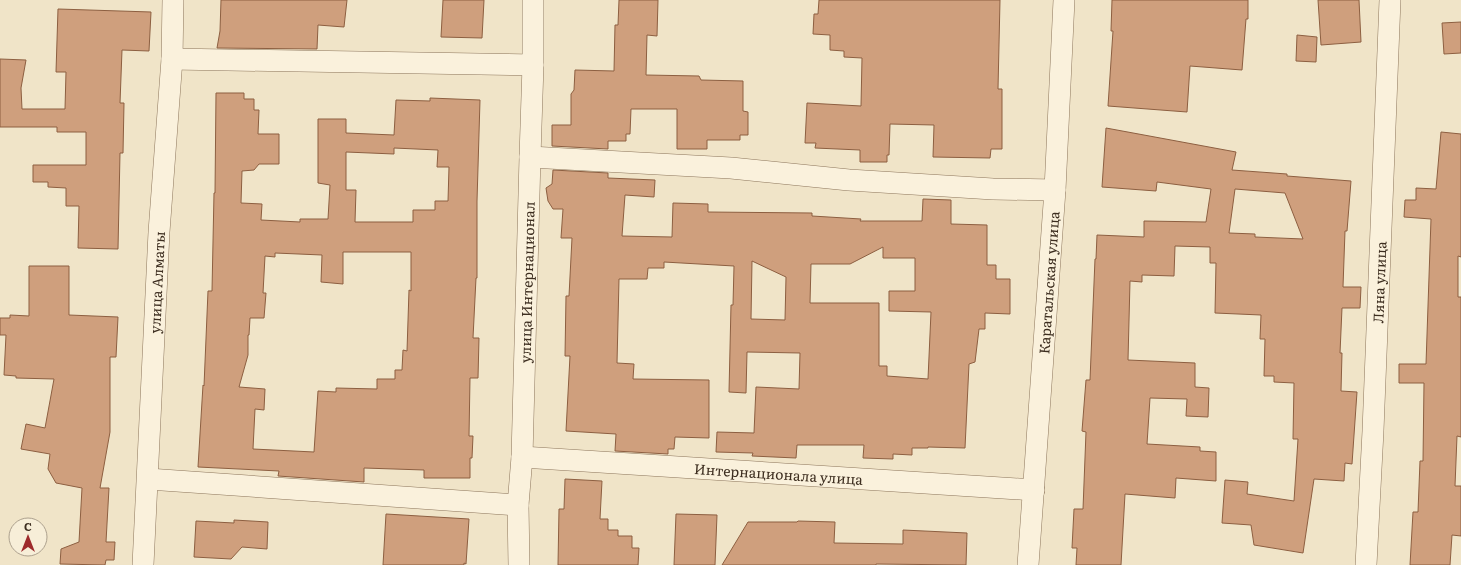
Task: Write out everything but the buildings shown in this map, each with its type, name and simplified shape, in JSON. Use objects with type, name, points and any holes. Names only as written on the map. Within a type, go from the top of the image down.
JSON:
[{"type":"street","name":"улица Алматы","points":[[143,565],[160,232],[172,58],[173,0]]},
{"type":"street","name":"улица Интернационал","points":[[519,565],[518,505],[522,457],[533,65],[533,0]]},
{"type":"street","name":"Каратальская улица","points":[[1028,565],[1055,190],[1064,0]]},
{"type":"street","name":"Ляна улица","points":[[1366,565],[1390,0]]},
{"type":"street","points":[[172,58],[533,65]]},
{"type":"street","points":[[530,157],[731,168],[856,181],[993,189],[1055,190]]},
{"type":"street","name":"Интернационала улица","points":[[522,457],[1034,490]]},
{"type":"street","points":[[148,479],[518,505]]}]
